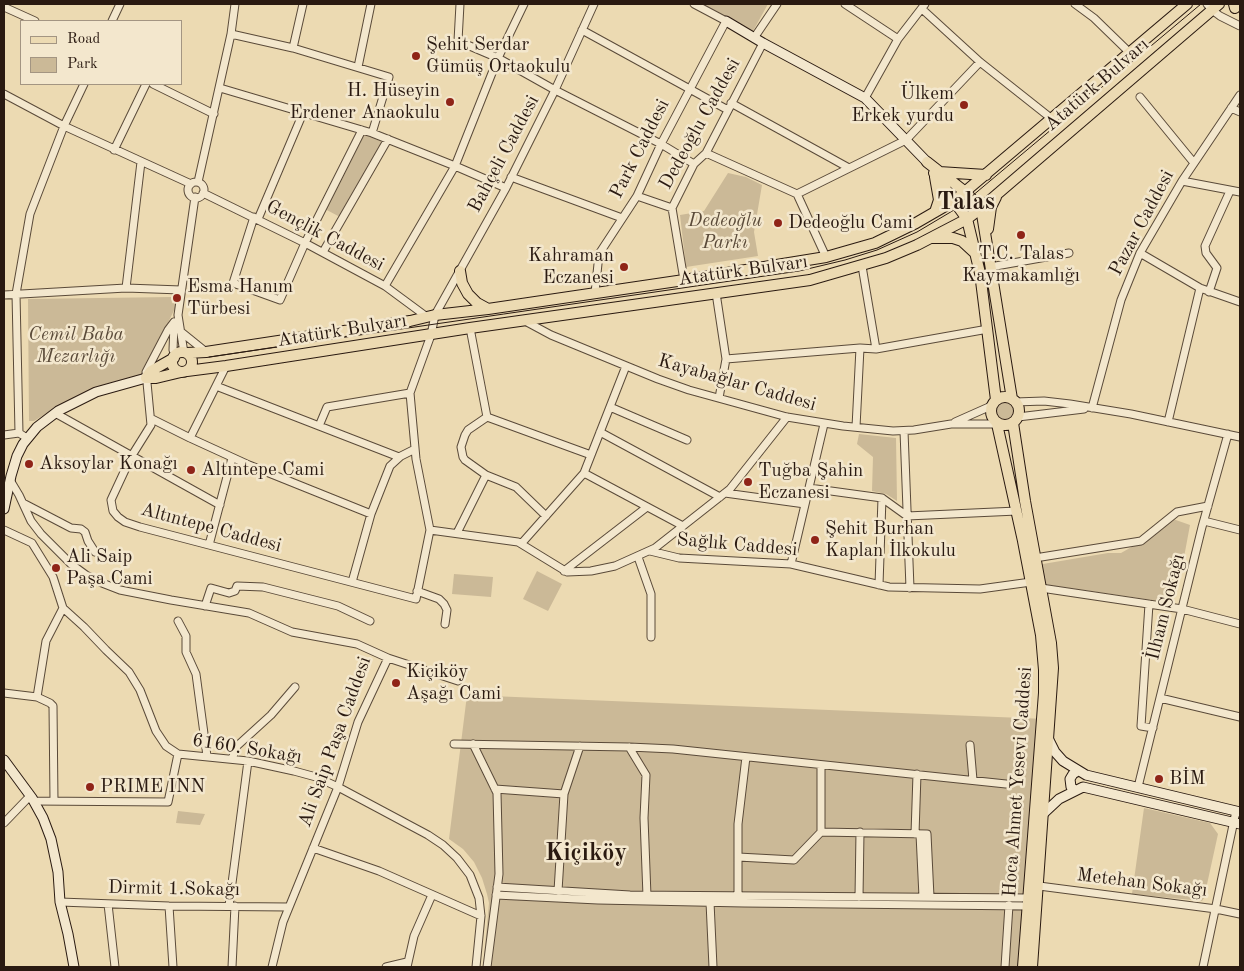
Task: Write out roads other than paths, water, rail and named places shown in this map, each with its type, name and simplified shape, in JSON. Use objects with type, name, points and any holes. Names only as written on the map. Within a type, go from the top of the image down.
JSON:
[{"type":"main road","points":[[1170,18],[1176,4]]},
{"type":"main road","name":"Atatürk Bulvarı","points":[[146,378],[151,371],[180,355],[410,321],[431,316],[684,280],[826,257],[875,243],[954,201],[1187,4]]},
{"type":"main road","name":"Atatürk Bulvarı","points":[[146,378],[156,378],[184,371],[470,328],[810,280],[886,258],[967,219],[1212,6]]},
{"type":"main road","points":[[926,162],[937,173],[964,191],[981,208],[1013,400],[1018,409],[1015,420],[1005,426],[997,424],[991,414],[994,403],[988,329],[976,254],[967,219],[937,173]]},
{"type":"main road","points":[[937,173],[986,175]]},
{"type":"main road","points":[[935,212],[939,200],[937,173]]},
{"type":"main road","points":[[988,250],[989,214],[998,193]]},
{"type":"main road","points":[[929,238],[953,238],[962,241],[976,254]]},
{"type":"main road","points":[[460,270],[462,283],[468,294],[477,303],[488,309]]},
{"type":"main road","points":[[180,355],[190,357],[192,362],[190,367],[184,371],[174,366],[180,355]]},
{"type":"main road","points":[[994,403],[1004,397],[1013,400]]},
{"type":"main road","name":"Hoca Ahmet Yesevi Caddesi","points":[[1015,420],[1051,643],[1053,668],[1032,967]]},
{"type":"main road","name":"Hoca Ahmet Yesevi Caddesi","points":[[997,424],[1031,582],[1042,647],[1044,682],[1023,967]]},
{"type":"street","points":[[112,20],[120,4]]},
{"type":"street","points":[[195,197],[189,192],[195,183],[214,114],[231,34],[235,4]]},
{"type":"street","points":[[293,48],[303,4]]},
{"type":"street","points":[[358,67],[371,4]]},
{"type":"street","points":[[460,4],[458,41],[498,58],[555,90],[661,144],[694,164]]},
{"type":"street","points":[[385,286],[455,166],[498,58],[524,4]]},
{"type":"street","name":"Bahçeli Caddesi","points":[[431,316],[460,270],[506,188],[555,90],[594,4]]},
{"type":"street","points":[[694,4],[865,98],[926,162]]},
{"type":"street","points":[[754,38],[777,4]]},
{"type":"street","points":[[845,4],[898,39]]},
{"type":"street","points":[[1075,4],[1094,18],[1130,53]]},
{"type":"street","points":[[865,98],[898,39],[924,6],[980,62],[1052,119]]},
{"type":"street","points":[[1212,6],[1240,26]]},
{"type":"street","points":[[4,7],[33,20]]},
{"type":"street","name":"Park Caddesi","points":[[596,294],[599,254],[637,196],[661,144],[726,21]]},
{"type":"street","points":[[582,30],[690,89],[730,107],[849,168]]},
{"type":"street","points":[[231,34],[293,48],[389,77],[372,133]]},
{"type":"street","name":"Dedeoğlu Caddesi","points":[[684,280],[672,208],[694,164],[706,153],[763,43]]},
{"type":"street","points":[[797,194],[906,140],[980,62]]},
{"type":"street","points":[[4,435],[23,436],[16,294],[30,214],[64,126],[84,85]]},
{"type":"street","points":[[114,150],[146,85]]},
{"type":"street","points":[[155,85],[214,114]]},
{"type":"street","points":[[220,88],[372,133],[506,188]]},
{"type":"street","points":[[4,94],[114,150],[203,185],[203,193],[195,197]]},
{"type":"street","name":"Pazar Caddesi","points":[[1092,408],[1121,300],[1140,253],[1182,181],[1240,94]]},
{"type":"street","points":[[1140,97],[1194,163]]},
{"type":"street","points":[[1231,108],[1240,112]]},
{"type":"street","points":[[303,114],[256,218],[233,283],[280,300],[305,243],[362,130]]},
{"type":"street","points":[[323,252],[388,139]]},
{"type":"street","points":[[706,153],[797,194],[826,257]]},
{"type":"street","points":[[126,288],[141,162]]},
{"type":"street","points":[[511,177],[622,218]]},
{"type":"street","points":[[1182,181],[1240,192]]},
{"type":"street","points":[[1209,292],[1217,268],[1206,253],[1205,246],[1230,191]]},
{"type":"street","name":"Gençlik Caddesi","points":[[203,193],[323,252],[385,286],[431,316]]},
{"type":"street","points":[[637,196],[672,208]]},
{"type":"street","points":[[180,355],[178,315],[195,197]]},
{"type":"street","points":[[990,267],[1069,253]]},
{"type":"street","points":[[1140,253],[1200,288],[1240,302]]},
{"type":"street","points":[[862,266],[876,349]]},
{"type":"street","points":[[4,295],[126,288],[181,290]]},
{"type":"street","points":[[1168,422],[1200,288]]},
{"type":"street","points":[[716,293],[726,359],[719,398]]},
{"type":"street","points":[[178,315],[147,368],[146,378],[152,419],[232,458],[371,514]]},
{"type":"street","points":[[417,595],[430,530],[415,449],[410,393],[431,335],[431,316]]},
{"type":"street","name":"Kayabağlar Caddesi","points":[[524,321],[551,335],[672,384],[787,417],[856,428],[904,431],[951,424],[997,424]]},
{"type":"street","points":[[174,322],[172,333],[173,350],[180,355]]},
{"type":"street","points":[[470,328],[487,417]]},
{"type":"street","points":[[726,359],[860,348],[876,349],[988,329]]},
{"type":"street","points":[[180,331],[206,352]]},
{"type":"street","points":[[856,428],[860,348]]},
{"type":"street","points":[[190,438],[226,366]]},
{"type":"street","points":[[521,544],[584,473],[626,366]]},
{"type":"street","name":"Atatürk Bulvarı","points":[[4,509],[23,436],[55,413],[96,392],[146,378]]},
{"type":"street","points":[[216,386],[399,457]]},
{"type":"street","points":[[319,426],[326,407],[410,393]]},
{"type":"street","points":[[1013,400],[1058,402],[1240,437]]},
{"type":"street","name":"Kayabağlar Caddesi","points":[[951,424],[994,403]]},
{"type":"street","points":[[610,407],[688,440]]},
{"type":"street","points":[[1015,420],[1092,408]]},
{"type":"street","points":[[55,413],[220,505]]},
{"type":"street","points":[[487,417],[591,455]]},
{"type":"street","points":[[487,417],[468,430],[461,447],[465,460],[486,474],[516,487],[546,516]]},
{"type":"street","points":[[650,551],[730,489],[787,417]]},
{"type":"street","name":"Altıntepe Caddesi","points":[[152,419],[151,425],[131,457],[111,500],[113,511],[118,517],[132,525],[352,582],[439,599],[447,610],[445,624]]},
{"type":"street","points":[[791,564],[824,424]]},
{"type":"street","points":[[904,431],[910,588]]},
{"type":"street","points":[[600,432],[722,495],[805,504]]},
{"type":"street","name":"İlham Sokağı","points":[[1138,787],[1204,521],[1228,434]]},
{"type":"street","points":[[352,582],[371,514],[390,466],[399,457],[415,449]]},
{"type":"street","points":[[209,545],[232,458]]},
{"type":"street","points":[[584,473],[683,526]]},
{"type":"street","points":[[457,533],[486,474]]},
{"type":"street","name":"Ali Saip Paşa Caddesi","points":[[10,480],[31,521],[52,546],[71,564],[94,579],[120,590],[249,613],[292,632],[357,644],[388,658],[358,722],[340,788],[289,907],[278,936],[272,967]]},
{"type":"street","points":[[809,488],[882,498],[907,516],[1017,511]]},
{"type":"street","points":[[879,585],[882,498]]},
{"type":"street","points":[[23,503],[71,528],[81,529],[85,532],[95,552]]},
{"type":"street","points":[[1036,558],[1141,541],[1177,512],[1208,506]]},
{"type":"street","points":[[564,570],[647,507]]},
{"type":"street","points":[[1204,521],[1240,530]]},
{"type":"street","points":[[4,530],[32,543],[53,577],[63,608],[129,672],[140,690],[156,731],[166,746],[178,754]]},
{"type":"street","name":"Sağlık Caddesi","points":[[430,530],[518,542],[567,572],[603,569],[650,551],[679,558],[791,564],[889,588],[980,589],[1031,582]]},
{"type":"street","points":[[638,557],[651,594],[651,637]]},
{"type":"street","points":[[205,606],[211,588],[229,593],[235,591],[237,586],[263,588],[338,606],[370,621]]},
{"type":"street","points":[[1041,588],[1182,609],[1240,624]]},
{"type":"street","points":[[1149,604],[1141,726],[1153,728]]},
{"type":"street","points":[[38,697],[46,641],[63,608]]},
{"type":"street","points":[[178,621],[186,636],[186,652],[196,674],[207,756]]},
{"type":"street","points":[[388,658],[458,681]]},
{"type":"street","points":[[232,759],[237,746],[271,715],[295,687]]},
{"type":"street","points":[[4,693],[38,697],[50,703],[54,709],[54,801]]},
{"type":"street","points":[[1160,698],[1240,717]]},
{"type":"street","points":[[1049,740],[1059,757],[1078,771],[1238,812],[1203,967]]},
{"type":"street","points":[[454,744],[629,746],[746,756],[1006,784]]},
{"type":"street","points":[[474,744],[497,793],[499,874],[487,967]]},
{"type":"street","points":[[970,745],[973,780]]},
{"type":"street","points":[[558,891],[564,794],[580,746]]},
{"type":"street","points":[[629,746],[646,775],[644,818],[647,896]]},
{"type":"street","name":"6160. Sokağı","points":[[32,798],[54,801],[168,802],[178,754],[248,761],[302,773],[340,788],[428,835],[450,851],[467,870],[474,882],[479,898],[481,916],[476,967]]},
{"type":"street","points":[[738,896],[738,824],[746,756]]},
{"type":"street","points":[[4,760],[32,798],[43,818],[54,850],[60,902],[74,967]]},
{"type":"street","points":[[232,967],[232,906],[248,761]]},
{"type":"street","points":[[738,857],[794,860],[821,832],[820,765]]},
{"type":"street","points":[[1075,790],[1071,786],[1070,779],[1078,771]]},
{"type":"street","points":[[917,774],[917,834]]},
{"type":"street","points":[[495,788],[564,794]]},
{"type":"street","points":[[1044,812],[1060,799],[1075,790],[1083,788],[1237,823]]},
{"type":"street","points":[[5,821],[32,798]]},
{"type":"street","points":[[821,832],[927,834],[927,897]]},
{"type":"street","points":[[859,897],[860,832]]},
{"type":"street","points":[[313,848],[379,871],[481,916]]},
{"type":"street","name":"Metehan Sokağı","points":[[1038,886],[1216,908],[1240,914]]},
{"type":"street","points":[[496,891],[558,891],[647,896],[927,897],[1029,902]]},
{"type":"street","points":[[496,891],[598,900],[1009,905],[1029,902]]},
{"type":"street","points":[[386,967],[407,965],[419,924],[432,895]]},
{"type":"street","points":[[60,902],[169,906],[173,967]]},
{"type":"street","name":"Dirmit 1.Sokağı","points":[[60,902],[169,906],[289,907]]},
{"type":"street","points":[[710,902],[712,967]]},
{"type":"street","points":[[108,904],[115,967]]},
{"type":"street","points":[[1005,967],[1009,905]]},
{"type":"tram line","points":[[209,357],[799,271],[877,250],[917,232],[959,207],[1201,4]]},
{"type":"place","name":"Şehit Serdar Gümüş Ortaokulu","points":[[416,56]]},
{"type":"place","name":"H. Hüseyin Erdener Anaokulu","points":[[450,102]]},
{"type":"place","name":"Ülkem Erkek yurdu","points":[[964,105]]},
{"type":"place","name":"Dedeoğlu Cami","points":[[778,223]]},
{"type":"place","name":"T.C. Talas Kaymakamlığı","points":[[1021,235]]},
{"type":"place","name":"Kahraman Eczanesi","points":[[624,267]]},
{"type":"place","name":"Esma Hanım Türbesi","points":[[177,298]]},
{"type":"place","name":"Aksoylar Konağı","points":[[29,464]]},
{"type":"place","name":"Altıntepe Cami","points":[[191,470]]},
{"type":"place","name":"Tuğba Şahin Eczanesi","points":[[748,482]]},
{"type":"place","name":"Şehit Burhan Kaplan İlkokulu","points":[[815,540]]},
{"type":"place","name":"Ali Saip Paşa Cami","points":[[56,568]]},
{"type":"place","name":"Kiçiköy Aşağı Cami","points":[[396,683]]},
{"type":"place","name":"BİM","points":[[1159,779]]},
{"type":"place","name":"PRIME INN","points":[[90,787]]},
{"type":"district","name":"Talas","points":[[966,203]]},
{"type":"district","name":"Kiçiköy","points":[[586,854]]},
{"type":"park label","name":"Dedeoğlu Parkı","points":[[725,232]]},
{"type":"park label","name":"Cemil Baba Mezarlığı","points":[[76,346]]}]
